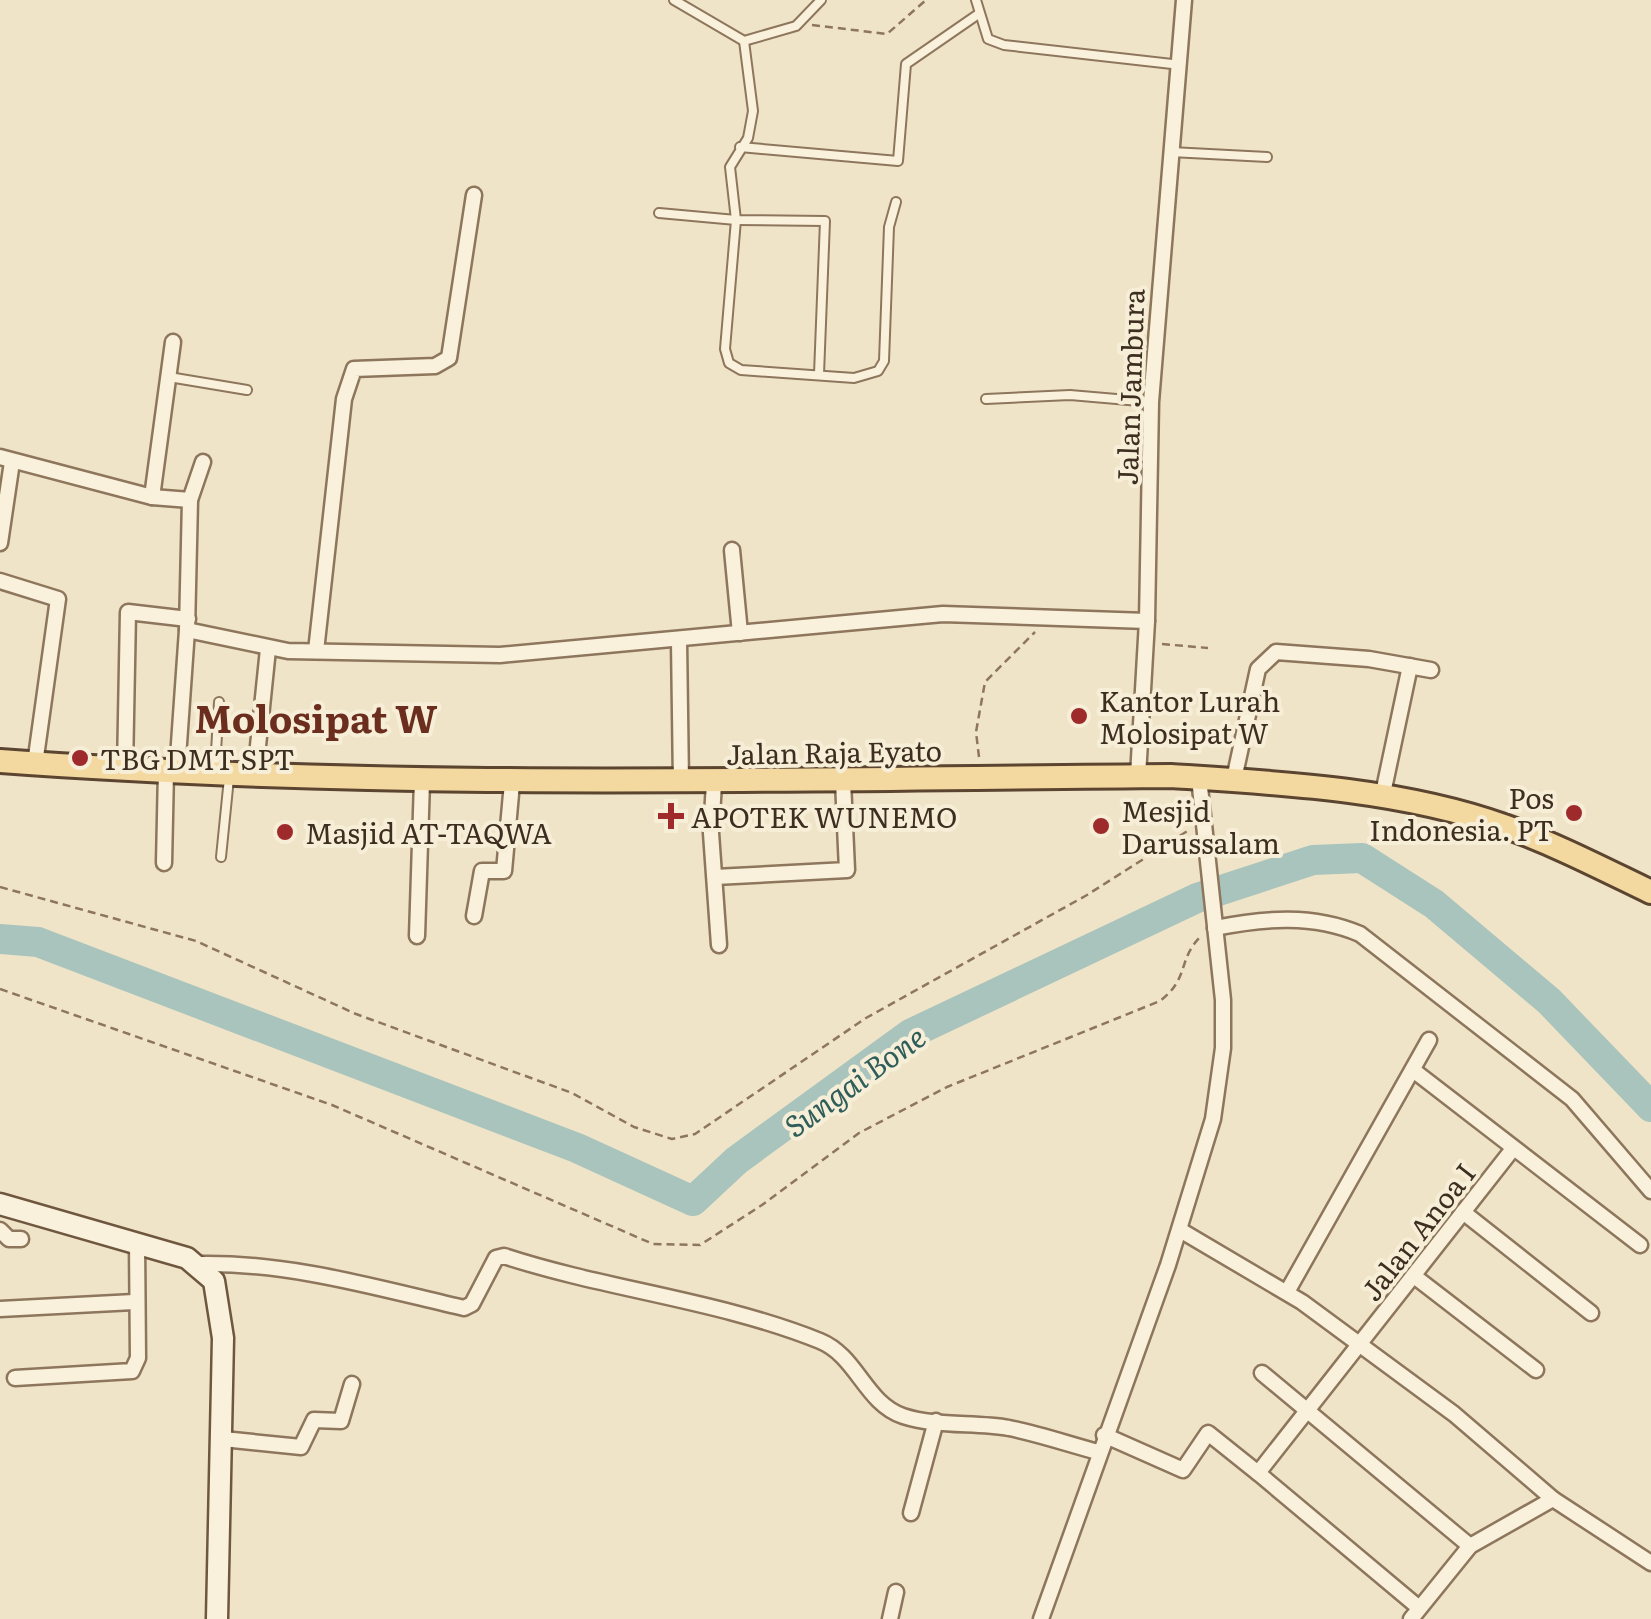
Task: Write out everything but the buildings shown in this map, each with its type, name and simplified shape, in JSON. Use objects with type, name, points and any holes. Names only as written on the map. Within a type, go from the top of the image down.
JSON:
[{"type":"main road","name":"Jalan Raja Eyato","points":[[0,761],[125,770],[422,781],[714,783],[1138,776],[1234,779],[1382,798],[1502,825],[1651,892]]},
{"type":"street","name":"Jalan Jambura","points":[[1138,776],[1147,621],[1150,402],[1183,7]]},
{"type":"street","points":[[316,651],[323,563],[354,369],[435,366],[448,358],[474,195]]},
{"type":"street","points":[[152,497],[172,342]]},
{"type":"street","points":[[0,543],[6,460],[152,497],[190,500]]},
{"type":"street","points":[[164,863],[187,624],[190,500],[203,462]]},
{"type":"street","points":[[732,550],[740,633]]},
{"type":"street","points":[[0,581],[58,599],[34,764]]},
{"type":"street","points":[[125,770],[128,612],[187,624],[268,649],[546,654],[943,614],[1147,621]]},
{"type":"street","points":[[679,641],[681,783]]},
{"type":"street","points":[[254,774],[268,649]]},
{"type":"street","points":[[1234,779],[1258,670],[1276,652],[1293,650],[1431,670]]},
{"type":"street","points":[[1382,798],[1410,666]]},
{"type":"street","points":[[1041,1619],[1204,1160],[1219,1083],[1223,1000],[1199,778]]},
{"type":"street","points":[[417,936],[422,781]]},
{"type":"street","points":[[715,877],[848,870],[843,781]]},
{"type":"street","points":[[474,916],[482,871],[504,871],[512,782]]},
{"type":"street","points":[[714,783],[719,945]]},
{"type":"street","points":[[1215,925],[1294,919],[1333,922],[1360,934],[1572,1099],[1651,1192]]},
{"type":"street","points":[[1288,1292],[1429,1040]]},
{"type":"street","points":[[1413,1070],[1640,1246]]},
{"type":"street","name":"Jalan Anoa I","points":[[1258,1473],[1512,1150]]},
{"type":"street","points":[[0,1204],[137,1242],[199,1264],[252,1265],[352,1282],[464,1308],[472,1304],[496,1258],[504,1256],[749,1317],[822,1342],[838,1350],[886,1408],[909,1418],[1008,1428],[1098,1452]]},
{"type":"street","points":[[1463,1212],[1591,1313]]},
{"type":"street","points":[[0,1230],[8,1239],[21,1239]]},
{"type":"street","points":[[1180,1230],[1288,1292],[1454,1414],[1553,1499],[1651,1563]]},
{"type":"street","points":[[15,1378],[132,1371],[138,1358],[134,1302],[137,1242]]},
{"type":"street","points":[[199,1264],[214,1280],[222,1305],[217,1619]]},
{"type":"street","points":[[1414,1276],[1536,1370]]},
{"type":"street","points":[[0,1309],[134,1302]]},
{"type":"street","points":[[1262,1373],[1470,1546]]},
{"type":"street","points":[[222,1439],[297,1448],[314,1420],[341,1421],[352,1384]]},
{"type":"street","points":[[912,1512],[936,1421]]},
{"type":"street","points":[[1104,1435],[1183,1470],[1208,1433],[1415,1613],[1470,1546],[1553,1499]]},
{"type":"street","points":[[890,1619],[896,1592]]},
{"type":"lane","points":[[674,0],[744,41],[796,26],[821,0]]},
{"type":"lane","points":[[976,0],[988,39],[1004,45],[1181,65]]},
{"type":"lane","points":[[740,147],[898,161],[906,64],[978,15]]},
{"type":"lane","points":[[744,41],[753,111],[748,138],[730,167],[736,220],[725,349],[728,363],[741,370],[869,377],[884,360],[889,227],[896,202]]},
{"type":"lane","points":[[1171,152],[1267,156]]},
{"type":"lane","points":[[659,213],[736,220],[825,221],[819,374]]},
{"type":"lane","points":[[169,377],[247,390]]},
{"type":"lane","points":[[986,399],[1070,395],[1150,402]]},
{"type":"lane","points":[[219,702],[221,857]]},
{"type":"path","points":[[796,26],[887,34],[926,0]]},
{"type":"path","points":[[981,778],[976,732],[985,682],[1024,648],[1041,617]]},
{"type":"path","points":[[1145,643],[1208,648]]},
{"type":"path","points":[[0,887],[196,942],[356,1014],[572,1093],[634,1127],[672,1139],[695,1134],[866,1018],[1087,894],[1203,820]]},
{"type":"path","points":[[0,988],[332,1105],[653,1244],[700,1245],[762,1205],[859,1133],[947,1087],[1160,1001],[1180,986],[1188,948],[1215,925]]},
{"type":"waterway","name":"Sungai Bone","points":[[0,939],[38,942],[577,1148],[693,1201],[737,1160],[910,1034],[1197,898],[1313,860],[1362,858],[1434,904],[1549,1001],[1651,1107]]},
{"type":"place","name":"Kantor Lurah Molosipat W","points":[[1079,716]]},
{"type":"place","name":"TBG DMT SPT","points":[[80,758]]},
{"type":"place","name":"Pos Indonesia. PT","points":[[1574,813]]},
{"type":"place","name":"APOTEK WUNEMO","points":[[671,816]]},
{"type":"place","name":"Mesjid Darussalam","points":[[1101,826]]},
{"type":"place","name":"Masjid AT-TAQWA","points":[[285,832]]},
{"type":"district","name":"Molosipat W","points":[[316,716]]}]
